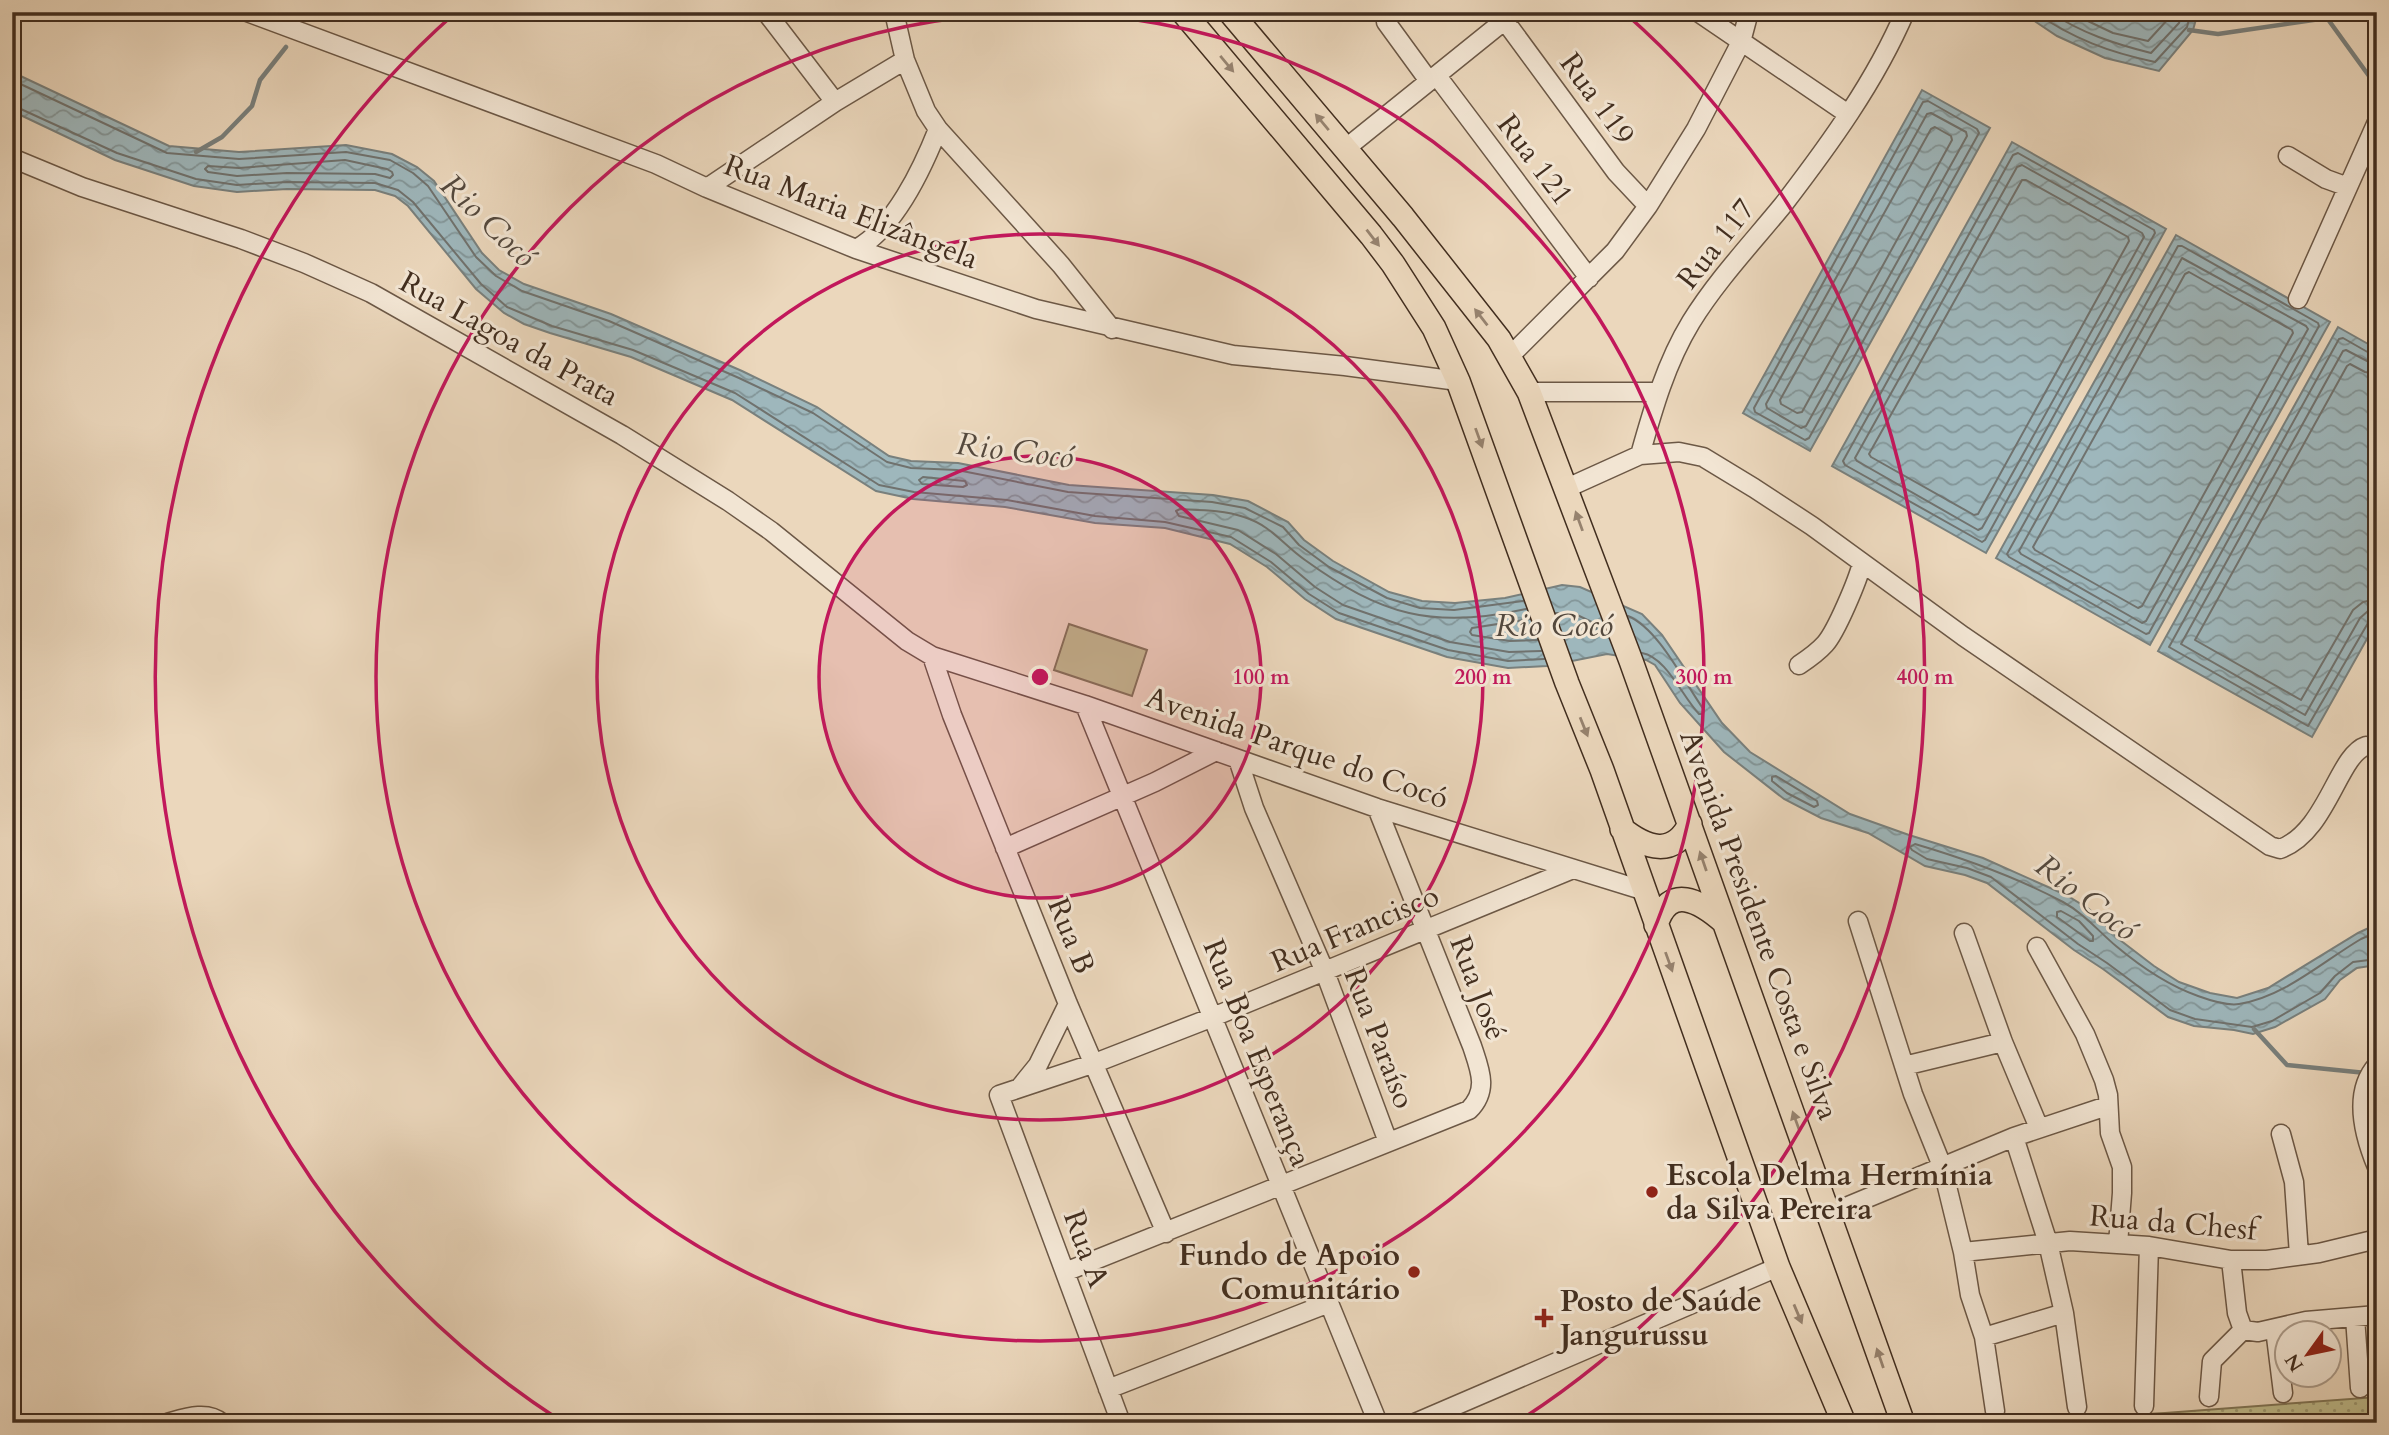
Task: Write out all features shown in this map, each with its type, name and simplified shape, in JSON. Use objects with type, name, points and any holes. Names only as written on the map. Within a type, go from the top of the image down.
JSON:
[{"type":"main road","points":[[1183,12],[1393,264],[1434,328],[1458,381],[1645,891],[1778,1267],[1844,1423]]},
{"type":"main road","name":"Avenida Presidente Costa e Silva","points":[[1230,12],[1403,217],[1510,356],[1529,392],[1631,661],[1903,1423]]},
{"type":"main road","points":[[1622,829],[1643,843],[1660,847],[1680,839],[1690,824]]},
{"type":"main road","points":[[1656,925],[1667,904],[1684,899],[1701,904],[1724,922]]},
{"type":"street","name":"Rua Maria Elizângela","points":[[247,12],[656,164],[707,188],[856,249],[1036,309],[1112,329],[1233,355],[1458,381]]},
{"type":"street","points":[[766,12],[835,102]]},
{"type":"street","points":[[894,12],[905,60],[926,111],[938,129],[1061,265],[1112,329]]},
{"type":"street","points":[[1698,12],[1848,114]]},
{"type":"street","points":[[1510,356],[1615,251],[1648,206],[1696,129],[1741,43],[1749,12]]},
{"type":"street","name":"Rua 117","points":[[1640,455],[1658,392],[1691,322],[1713,290],[1784,203],[1848,114],[1881,64],[1905,12]]},
{"type":"street","points":[[1345,149],[1510,16]]},
{"type":"street","name":"Rua 119","points":[[1510,16],[1616,172],[1648,206]]},
{"type":"street","name":"Rua 121","points":[[1386,22],[1589,278]]},
{"type":"street","points":[[707,188],[835,102],[905,60]]},
{"type":"street","points":[[2298,299],[2377,122]]},
{"type":"street","points":[[856,249],[879,233],[894,212],[938,129]]},
{"type":"street","points":[[2288,156],[2318,175],[2348,187]]},
{"type":"street","name":"Rua Lagoa da Prata","points":[[12,158],[82,187],[304,262],[371,293],[622,435],[728,501],[771,531],[907,641],[932,656]]},
{"type":"street","points":[[1529,392],[1658,392]]},
{"type":"street","points":[[1567,488],[1640,455],[1679,452],[1703,457],[1812,526],[1861,564],[2270,846],[2280,849],[2302,836],[2318,816],[2354,753],[2366,746],[2377,748]]},
{"type":"street","points":[[1798,665],[1827,642],[1855,585],[1861,564]]},
{"type":"street","name":"Avenida Parque do Cocó","points":[[932,656],[1085,705],[1377,808],[1645,891]]},
{"type":"street","name":"Rua B","points":[[932,656],[948,705],[1068,1004],[1166,1233]]},
{"type":"street","name":"Rua Boa Esperança","points":[[1085,705],[1378,1423]]},
{"type":"street","points":[[1005,848],[1155,782],[1216,751]]},
{"type":"street","name":"Rua Paraíso","points":[[1238,759],[1254,808],[1325,972],[1388,1142]]},
{"type":"street","name":"Rua José","points":[[1377,808],[1478,1066],[1482,1092],[1479,1100],[1469,1110],[1388,1142]]},
{"type":"street","name":"Rua Francisco","points":[[999,1095],[1095,1063],[1213,1017],[1573,869]]},
{"type":"street","points":[[1858,921],[1913,1094],[1942,1166],[1963,1252],[1970,1296],[1984,1337],[1995,1411]]},
{"type":"street","points":[[1964,933],[2003,1042],[2039,1128]]},
{"type":"street","points":[[2036,947],[2098,1060],[2108,1095],[2110,1133],[2122,1167],[2118,1244]]},
{"type":"street","points":[[1021,1086],[1044,1054],[1068,1004]]},
{"type":"street","points":[[1904,1066],[2003,1042]]},
{"type":"street","points":[[2377,1065],[2366,1079],[2362,1093],[2363,1121],[2377,1167]]},
{"type":"street","name":"Rua A","points":[[999,1095],[1121,1423]]},
{"type":"street","points":[[1829,1214],[2014,1137],[2107,1106]]},
{"type":"street","points":[[2281,1134],[2294,1182],[2299,1255]]},
{"type":"street","points":[[2014,1137],[2048,1243],[2064,1313],[2077,1407]]},
{"type":"street","points":[[1065,1272],[1388,1142]]},
{"type":"street","name":"Rua da Chesf","points":[[1963,1252],[2070,1241],[2149,1246],[2231,1260],[2267,1260],[2319,1253],[2377,1239]]},
{"type":"street","points":[[2144,1406],[2149,1246]]},
{"type":"street","points":[[2231,1260],[2237,1313],[2243,1330]]},
{"type":"street","points":[[1415,1423],[1778,1267]]},
{"type":"street","points":[[1108,1389],[1329,1303]]},
{"type":"street","points":[[1984,1337],[2064,1313]]},
{"type":"street","points":[[2318,1320],[2377,1315]]},
{"type":"street","points":[[2356,1317],[2360,1388]]},
{"type":"street","points":[[2243,1330],[2258,1332],[2274,1329]]},
{"type":"street","points":[[2209,1397],[2212,1361],[2243,1330]]},
{"type":"street","points":[[167,1423],[206,1415],[215,1417],[222,1423]]},
{"type":"shaded area","points":[[1069,624],[1147,650],[1132,696],[1054,670]]},
{"type":"shaded area","points":[[2377,1397],[2377,1423],[1983,1423],[2165,1413]]},
{"type":"water","points":[[2021,12],[2198,12],[2193,30],[2159,71],[2105,58],[2057,36]]},
{"type":"water","name":"Rio Cocó","points":[[12,72],[169,146],[239,152],[346,145],[392,154],[417,167],[434,181],[482,253],[499,270],[524,284],[611,314],[742,371],[817,407],[889,456],[911,461],[958,463],[1069,485],[1213,495],[1248,501],[1288,522],[1304,540],[1333,561],[1389,592],[1422,601],[1455,603],[1505,598],[1562,585],[1580,587],[1642,614],[1662,635],[1722,723],[1750,752],[1850,814],[1983,858],[2066,895],[2089,909],[2120,940],[2179,982],[2210,993],[2237,998],[2268,988],[2377,924],[2377,965],[2357,968],[2340,980],[2325,999],[2275,1027],[2253,1034],[2194,1026],[2168,1017],[1987,883],[1925,866],[1868,833],[1821,818],[1784,799],[1724,752],[1680,703],[1655,665],[1646,660],[1607,654],[1547,666],[1508,668],[1447,657],[1336,619],[1305,599],[1267,567],[1230,544],[1165,528],[1095,523],[1005,507],[913,499],[876,491],[732,400],[631,357],[524,324],[504,313],[476,289],[408,206],[395,196],[375,190],[287,189],[237,192],[194,186],[115,160],[12,111]]},
{"type":"water","points":[[1922,90],[1990,128],[1810,451],[1743,413]]},
{"type":"water","points":[[2012,142],[2166,229],[1986,553],[1832,466]]},
{"type":"water","points":[[2176,235],[2330,322],[2150,645],[1996,558]]},
{"type":"water","points":[[2338,327],[2377,349],[2377,621],[2312,737],[2158,651]]},
{"type":"waterway","points":[[2189,30],[2218,34],[2327,18],[2377,87]]},
{"type":"waterway","points":[[196,152],[222,137],[252,106],[260,80],[286,47]]},
{"type":"waterway","points":[[2254,1029],[2287,1065],[2366,1073]]},
{"type":"place","name":"Escola Delma Hermínia da Silva Pereira","points":[[1652,1192]]},
{"type":"place","name":"Fundo de Apoio Comunitário","points":[[1414,1272]]},
{"type":"place","name":"Posto de Saúde Jangurussu","points":[[1544,1318]]}]
